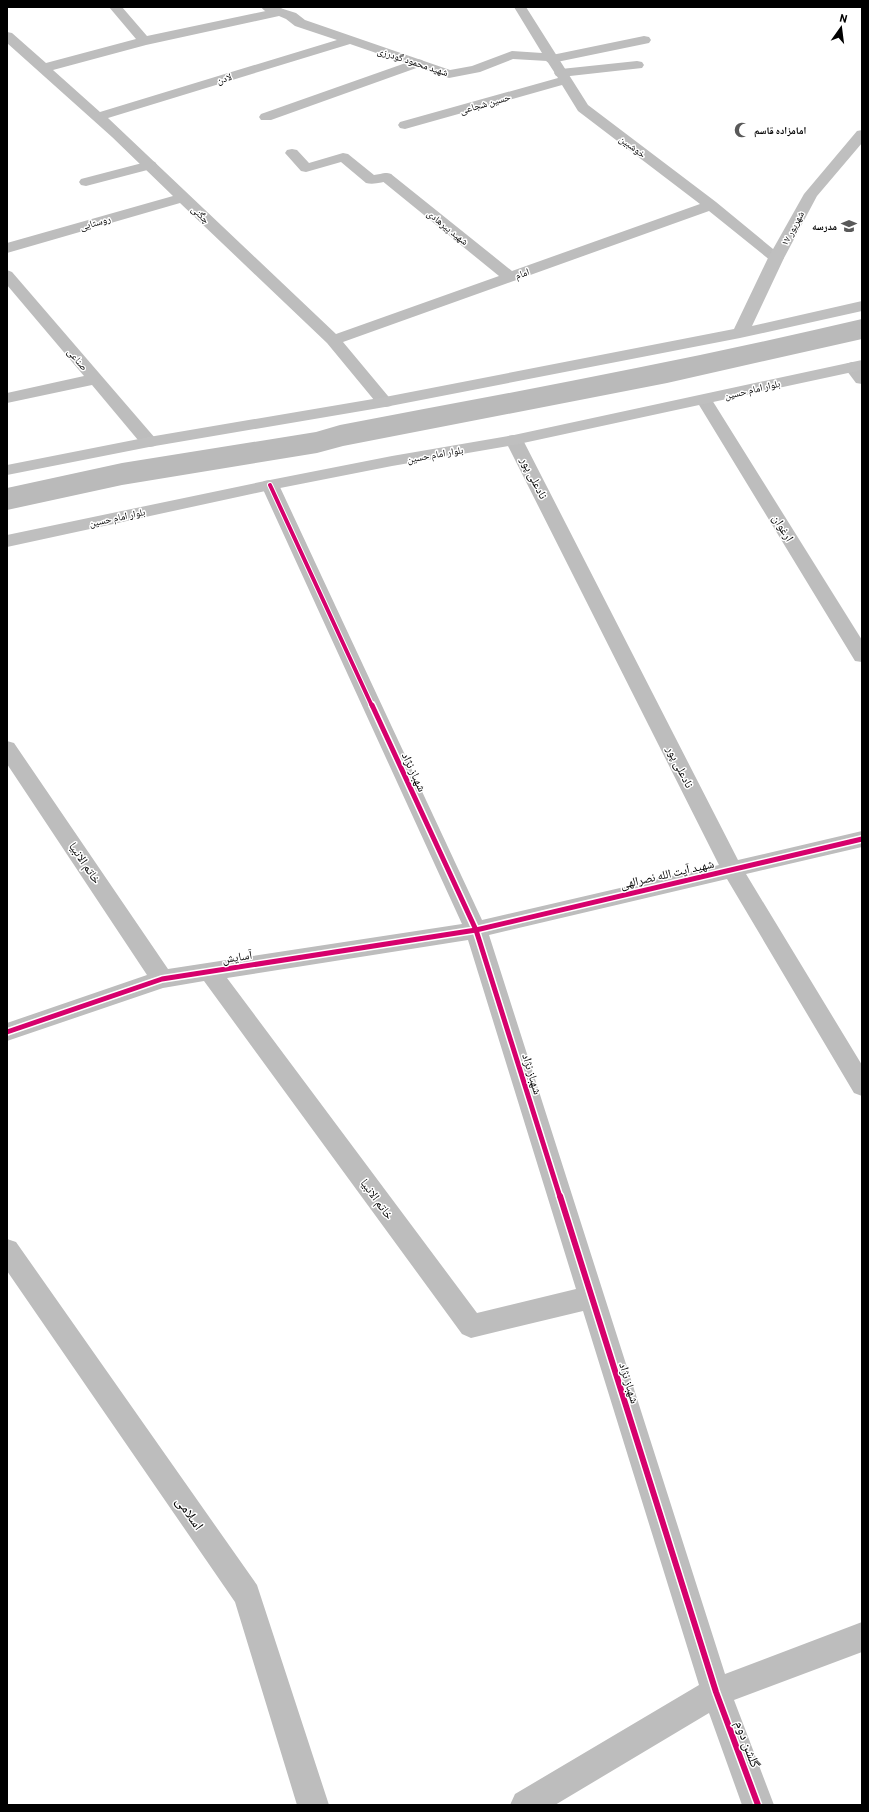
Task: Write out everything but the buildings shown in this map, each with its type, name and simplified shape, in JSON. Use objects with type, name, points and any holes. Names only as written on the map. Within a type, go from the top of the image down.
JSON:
[{"type":"main road","name":"۱۷ شهریور","points":[[740,333],[776,258],[810,194],[862,134]]},
{"type":"main road","points":[[7,470],[149,442],[385,402],[740,333],[862,306]]},
{"type":"main road","name":"بلوار امام حسین","points":[[7,541],[270,485],[392,461],[514,440],[704,400],[859,370]]},
{"type":"street","points":[[116,7],[144,41]]},
{"type":"street","name":"خوشبین","points":[[520,7],[583,108],[711,205],[776,258]]},
{"type":"street","points":[[44,68],[144,41],[274,9]]},
{"type":"street","name":"شهید محمود گودرزی","points":[[274,9],[291,16],[300,23],[449,74],[475,69],[512,55],[552,58],[644,40]]},
{"type":"street","name":"چگنی","points":[[7,36],[150,165],[333,340],[385,402]]},
{"type":"street","name":"لادن","points":[[98,117],[350,40]]},
{"type":"street","points":[[266,117],[417,63]]},
{"type":"street","name":"حسین شجاعی","points":[[405,125],[564,77],[637,65]]},
{"type":"street","name":"شهید پیرهادی","points":[[292,153],[306,168],[343,157],[371,180],[386,178],[510,277]]},
{"type":"street","points":[[86,182],[150,165]]},
{"type":"street","name":"روستایی","points":[[7,248],[184,197]]},
{"type":"street","name":"امام","points":[[333,340],[711,205]]},
{"type":"street","name":"صناعی","points":[[7,275],[149,442]]},
{"type":"street","points":[[7,398],[96,379]]},
{"type":"street","name":"ارغوان","points":[[704,400],[862,656]]},
{"type":"street","name":"نادعلی پور","points":[[514,440],[732,869],[862,1086]]},
{"type":"street","name":"شهباز نژاد","points":[[270,485],[476,930],[716,1692]]},
{"type":"street","name":"خاتم الانبیا","points":[[7,748],[162,979]]},
{"type":"street","name":"شهید آیت الله نصرالهی","points":[[476,930],[862,839]]},
{"type":"street","name":"آسایش","points":[[7,1032],[162,979],[476,930]]},
{"type":"street","name":"خاتم الانبیا","points":[[210,972],[471,1326],[591,1297]]},
{"type":"street","name":"اسلامی","points":[[7,1250],[247,1595],[313,1805]]},
{"type":"street","points":[[526,1805],[716,1692],[862,1637]]},
{"type":"street","name":"گلشن دوم","points":[[716,1692],[758,1805]]},
{"type":"waterway","points":[[7,499],[122,474],[317,442],[340,436],[602,386],[797,345],[862,329]]},
{"type":"cycle path","points":[[270,485],[476,930],[716,1692],[758,1805]]},
{"type":"cycle path","points":[[7,1032],[162,979],[476,930],[862,839]]},
{"type":"place","name":"امامزاده قاسم","points":[[742,130]]},
{"type":"place","name":"مدرسه","points":[[849,226]]}]
